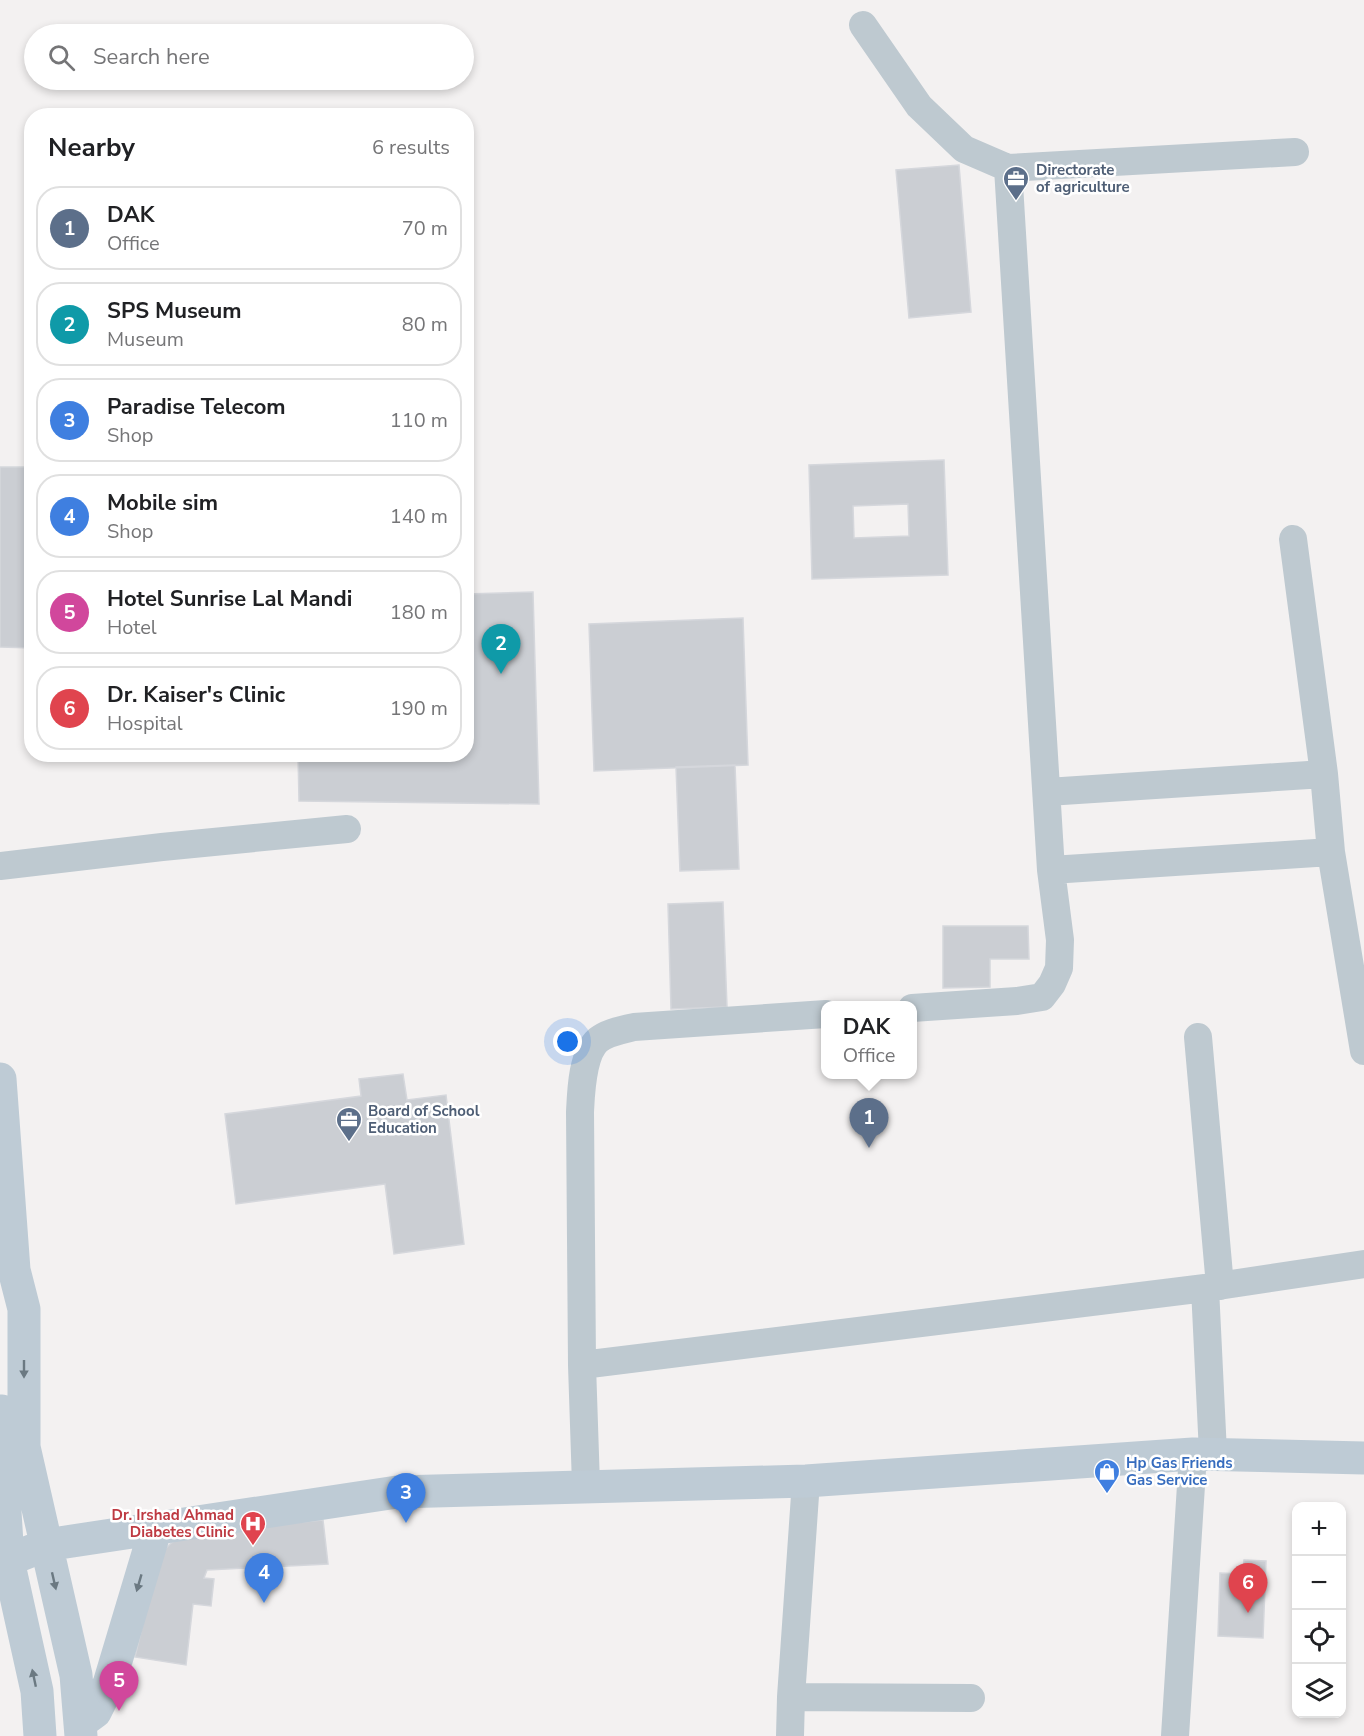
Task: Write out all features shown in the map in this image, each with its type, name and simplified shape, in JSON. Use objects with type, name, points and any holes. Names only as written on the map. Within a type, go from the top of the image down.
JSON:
[{"type":"main road","points":[[0,1079],[14,1270],[24,1309],[24,1447],[76,1675],[81,1729]]},
{"type":"main road","points":[[14,1270],[4,1302],[1,1447],[8,1560],[36,1691],[40,1736]]},
{"type":"main road","points":[[8,1560],[46,1545],[397,1492],[586,1485],[806,1481],[1203,1454],[1364,1458]]},
{"type":"main road","points":[[81,1729],[95,1712],[110,1684],[156,1527]]},
{"type":"street","points":[[863,25],[919,106],[964,148],[1008,168],[1295,152]]},
{"type":"street","points":[[917,1008],[1017,1001],[1041,996],[1052,984],[1059,968],[1060,940],[1051,870],[1008,168]]},
{"type":"street","points":[[1293,539],[1332,852],[1364,1051]]},
{"type":"street","points":[[1047,792],[1324,774]]},
{"type":"street","points":[[0,866],[346,829]]},
{"type":"street","points":[[1051,870],[1332,852]]},
{"type":"street","points":[[586,1485],[582,1365],[581,1093],[588,1056],[597,1040],[612,1032],[634,1027],[821,1014]]},
{"type":"street","points":[[1175,1736],[1203,1454],[1213,1287],[1198,1037]]},
{"type":"street","points":[[582,1365],[1213,1287],[1364,1264]]},
{"type":"street","points":[[790,1736],[806,1481]]},
{"type":"street","points":[[791,1696],[971,1698]]},
{"type":"building","points":[[959,165],[971,312],[909,318],[896,170]]},
{"type":"building","points":[[944,460],[948,575],[812,579],[809,465]],"holes":[[[908,504],[909,536],[854,538],[853,506]]]},
{"type":"building","points":[[0,467],[24,467],[24,648],[0,647]]},
{"type":"building","points":[[533,592],[539,804],[299,801],[298,762],[474,762],[474,594]]},
{"type":"building","points":[[743,618],[748,765],[594,771],[589,624]]},
{"type":"building","points":[[735,765],[739,869],[680,871],[676,767]]},
{"type":"building","points":[[723,902],[727,1007],[671,1009],[668,904]]},
{"type":"building","points":[[943,926],[1028,926],[1029,959],[990,959],[990,987],[943,988]]},
{"type":"building","points":[[403,1074],[407,1100],[446,1095],[464,1244],[394,1254],[385,1184],[236,1204],[225,1114],[361,1096],[359,1079]]},
{"type":"building","points":[[323,1520],[328,1564],[207,1570],[204,1578],[214,1579],[211,1606],[193,1604],[186,1665],[135,1657],[159,1555],[171,1543],[190,1533]]},
{"type":"building","points":[[1244,1560],[1266,1561],[1263,1638],[1218,1636],[1220,1573],[1243,1574]]},
{"type":"place","name":"Directorate of agriculture","points":[[1016,202]]},
{"type":"place","name":"SPS Museum","points":[[501,674]]},
{"type":"place","name":"Board of School Education","points":[[349,1143]]},
{"type":"place","name":"DAK","points":[[869,1148]]},
{"type":"place","name":"Hp Gas Friends Gas Service","points":[[1107,1495]]},
{"type":"place","name":"Paradise Telecom","points":[[406,1523]]},
{"type":"place","name":"Dr. Irshad Ahmad Diabetes Clinic","points":[[253,1547]]},
{"type":"place","name":"Mobile sim","points":[[264,1603]]},
{"type":"place","name":"Dr. Kaiser's Clinic","points":[[1248,1613]]},
{"type":"place","name":"Hotel Sunrise Lal Mandi","points":[[119,1711]]}]
